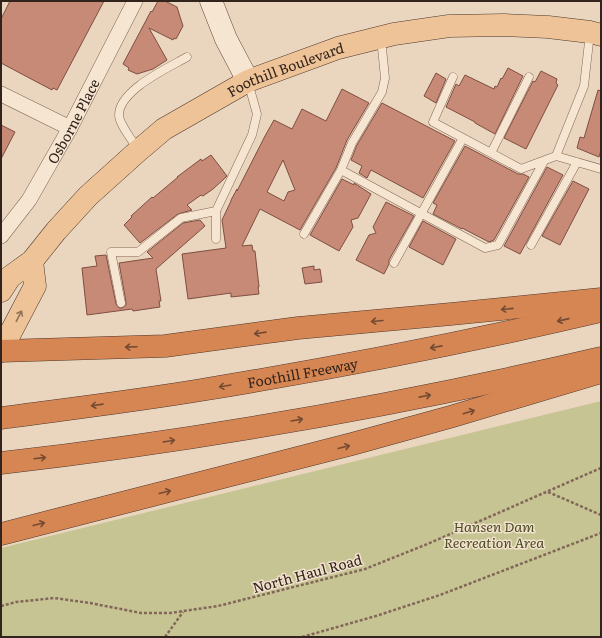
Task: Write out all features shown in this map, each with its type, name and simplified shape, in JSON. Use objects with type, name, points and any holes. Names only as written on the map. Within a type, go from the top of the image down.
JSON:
[{"type":"highway","points":[[1,351],[165,346],[298,328],[601,299]]},
{"type":"highway","name":"Foothill Freeway","points":[[1,418],[131,401],[269,379],[474,340],[601,311]]},
{"type":"highway","points":[[1,463],[137,446],[277,424],[483,384],[601,358]]},
{"type":"highway","points":[[1,534],[450,418],[601,372]]},
{"type":"main road","points":[[211,1],[226,39],[248,81]]},
{"type":"main road","name":"Foothill Boulevard","points":[[1,291],[10,277],[32,261],[56,231],[88,196],[138,150],[164,129],[248,81],[338,48],[394,34],[449,26],[504,25],[548,27],[596,34]]},
{"type":"main road","points":[[1,351],[35,286],[32,261]]},
{"type":"street","name":"Osborne Place","points":[[1,236],[29,200],[70,128],[135,1]]},
{"type":"street","points":[[1,94],[70,128]]},
{"type":"lane","points":[[556,156],[584,86],[596,34]]},
{"type":"lane","points":[[304,234],[341,170],[352,143],[382,92],[385,78],[381,37]]},
{"type":"lane","points":[[138,150],[120,120],[119,114],[122,102],[137,87],[187,57]]},
{"type":"lane","points":[[453,77],[433,122],[521,169],[556,156],[601,168]]},
{"type":"lane","points":[[491,153],[529,77]]},
{"type":"lane","points":[[216,239],[216,210],[252,135],[257,114],[248,81]]},
{"type":"lane","points":[[394,263],[463,138]]},
{"type":"lane","points":[[341,170],[485,248],[498,245],[544,161]]},
{"type":"lane","points":[[531,246],[577,162]]},
{"type":"lane","points":[[121,303],[111,252],[138,252],[181,218],[216,210]]},
{"type":"path","name":"North Haul Road","points":[[1,606],[16,602],[54,598],[141,613],[170,613],[225,604],[365,569],[425,545],[601,468]]},
{"type":"path","points":[[548,492],[601,515]]},
{"type":"path","points":[[302,637],[376,616],[440,595],[601,533]]},
{"type":"path","points":[[165,637],[183,611]]},
{"type":"green space","name":"Hansen Dam Recreation Area","points":[[601,401],[601,637],[1,637],[1,548]]},
{"type":"building","points":[[10,1],[104,1],[57,90],[53,88],[52,90],[1,63],[1,19]]},
{"type":"building","points":[[158,1],[165,1],[177,7],[183,26],[176,39],[174,38],[173,40],[149,28],[167,60],[153,69],[137,74],[128,70],[129,68],[123,64],[151,11],[152,12]]},
{"type":"building","points":[[508,68],[523,76],[495,134],[446,107],[456,84],[459,86],[465,75],[494,89],[495,86],[497,87]]},
{"type":"building","points":[[541,71],[557,79],[556,83],[558,85],[526,149],[504,138],[533,81],[535,82]]},
{"type":"building","points":[[436,73],[446,79],[436,103],[424,96]]},
{"type":"building","points":[[342,89],[369,103],[347,140],[336,168],[300,230],[260,209],[242,246],[252,245],[253,251],[255,251],[259,294],[231,297],[231,293],[188,299],[182,254],[226,248],[222,220],[231,200],[274,120],[292,129],[302,109],[326,121]],"holes":[[[283,160],[295,190],[288,192],[284,201],[267,192]]]},
{"type":"building","points":[[598,90],[601,91],[601,150],[599,157],[577,148],[580,137],[584,138]]},
{"type":"building","points":[[382,103],[455,141],[423,198],[371,170],[367,178],[359,173],[362,166],[351,160],[357,145]]},
{"type":"building","points":[[1,125],[15,132],[1,159]]},
{"type":"building","points":[[465,146],[518,174],[523,174],[529,177],[494,240],[489,242],[433,214],[437,205],[433,203]]},
{"type":"building","points":[[211,155],[227,176],[213,189],[187,205],[192,210],[178,214],[140,243],[124,225],[132,217],[131,216],[177,177],[201,159],[202,161]]},
{"type":"building","points":[[547,167],[563,175],[520,254],[504,246]]},
{"type":"building","points":[[342,179],[354,185],[354,183],[371,194],[358,218],[351,220],[353,227],[339,251],[310,235]]},
{"type":"building","points":[[573,181],[589,189],[560,245],[542,236]]},
{"type":"building","points":[[386,202],[414,216],[389,260],[389,264],[384,274],[356,260],[369,235],[376,233],[373,227]]},
{"type":"building","points":[[200,220],[205,226],[156,269],[161,301],[159,301],[160,307],[87,315],[82,268],[97,266],[95,256],[106,255],[116,304],[119,308],[122,308],[126,305],[126,302],[119,263],[153,258],[147,252],[183,223]]},
{"type":"building","points":[[423,221],[456,239],[443,265],[409,247]]},
{"type":"building","points":[[314,266],[314,270],[320,269],[322,282],[305,284],[302,268]]}]
